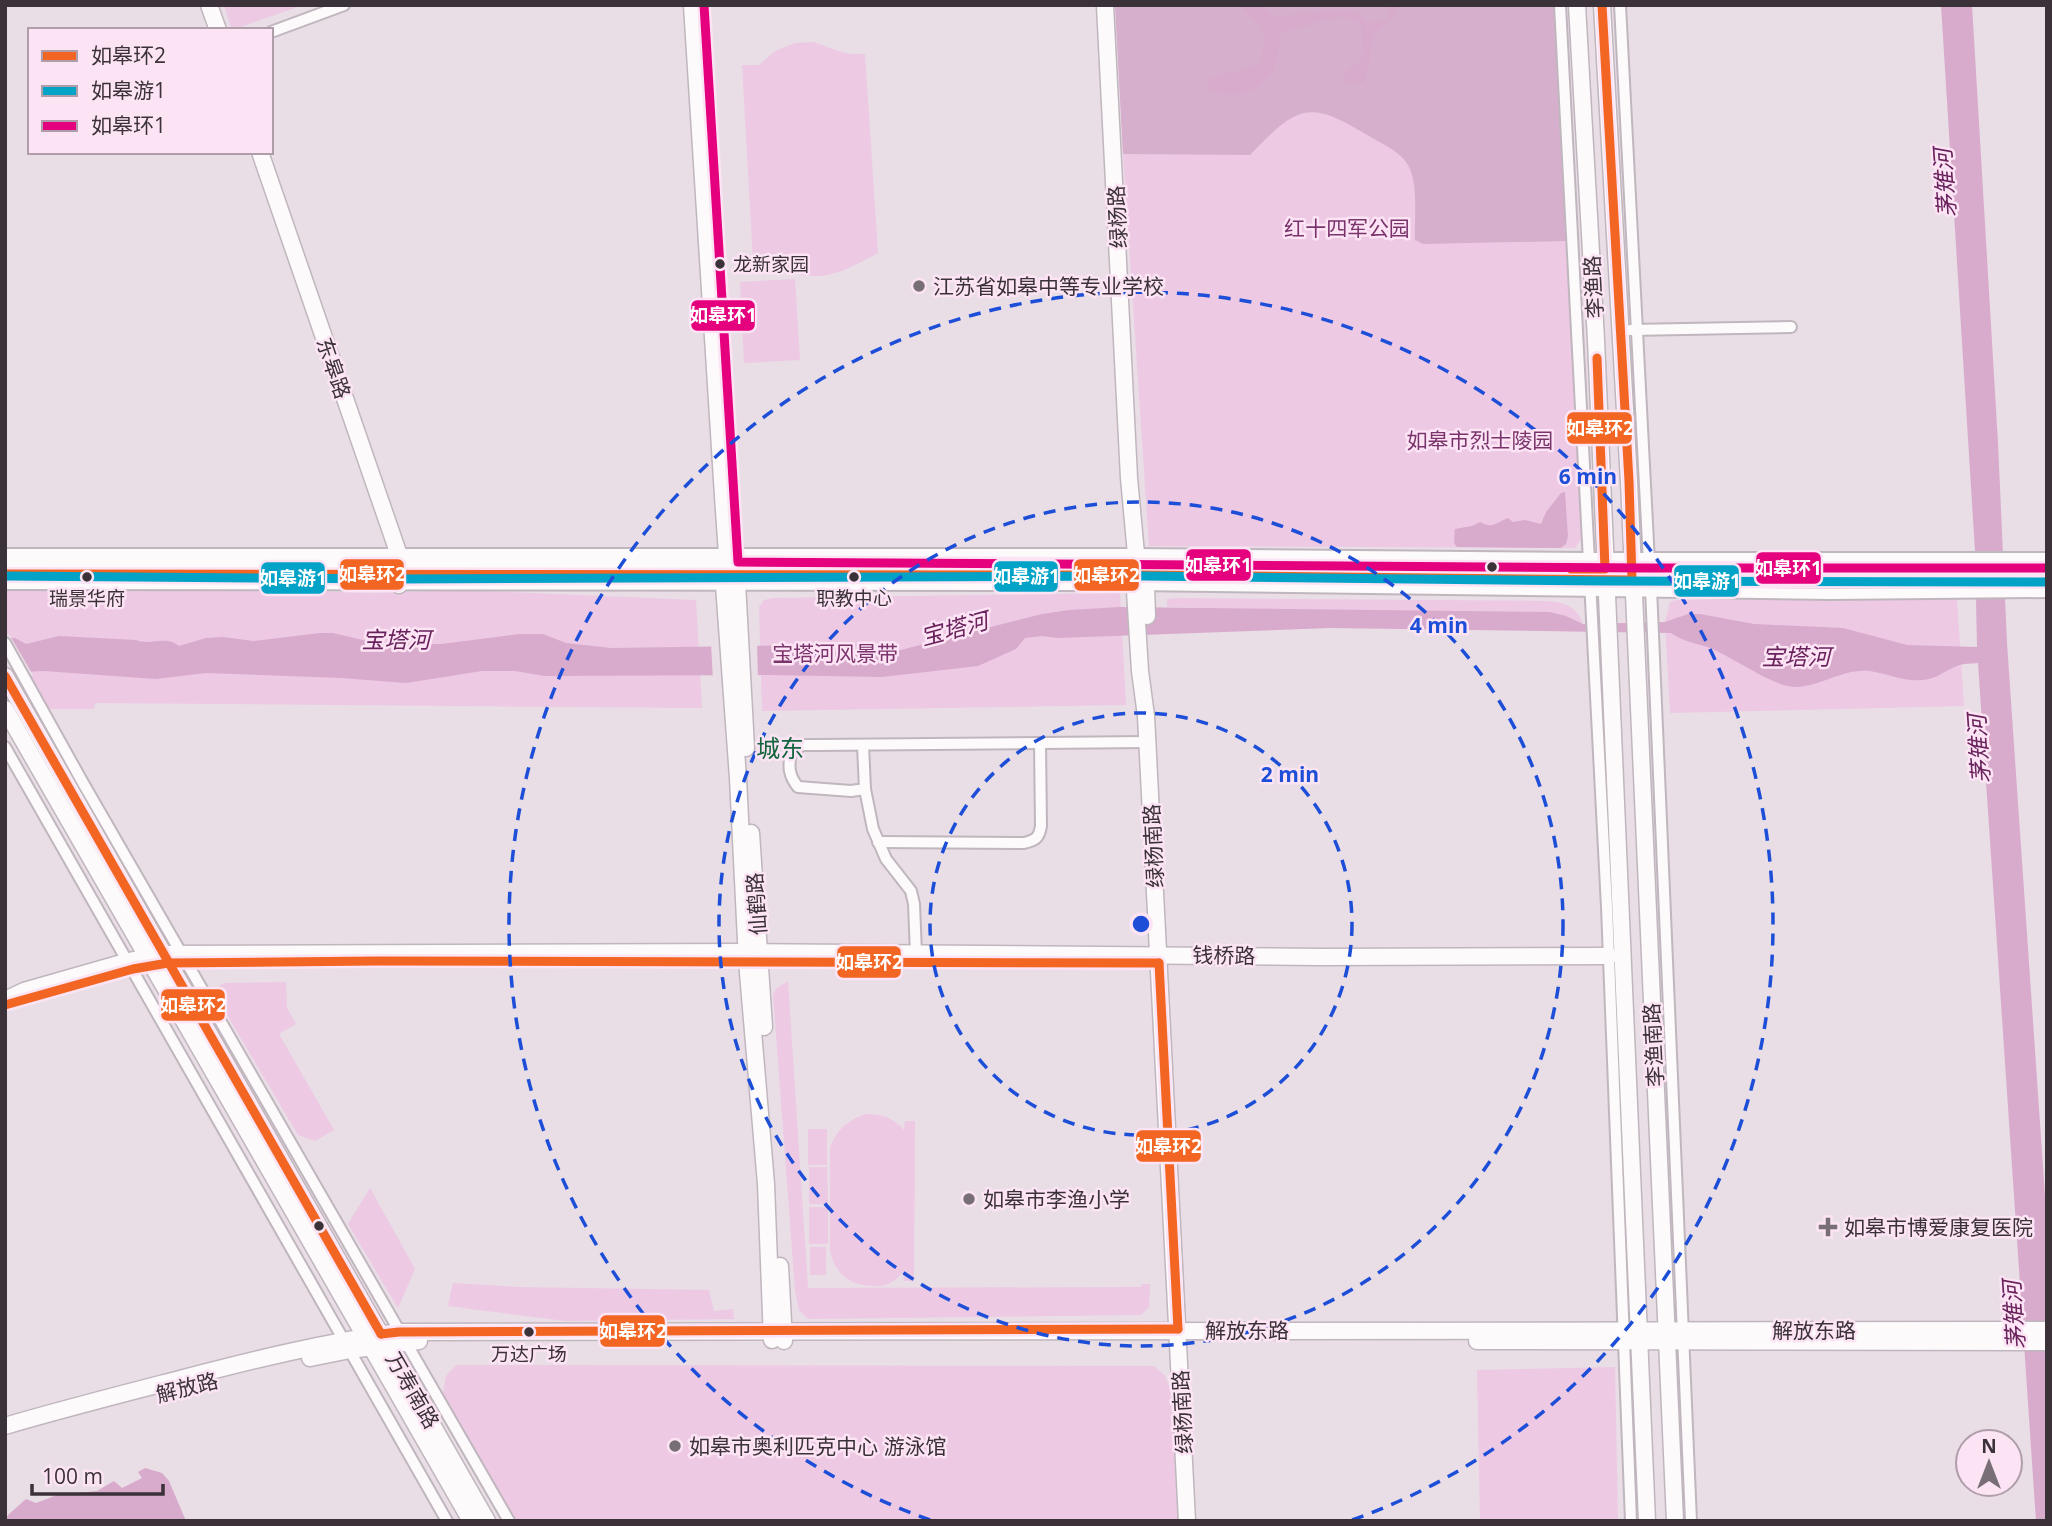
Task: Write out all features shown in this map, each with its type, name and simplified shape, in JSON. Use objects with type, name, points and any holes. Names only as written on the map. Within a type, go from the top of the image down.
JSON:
[{"type":"street","points":[[209,5],[217,28]]},
{"type":"street","points":[[273,31],[344,5]]},
{"type":"street","name":"仙鹤路","points":[[692,5],[738,701],[748,803],[753,957],[766,1098],[778,1336]]},
{"type":"street","name":"绿杨路","points":[[1105,5],[1130,489],[1139,577]]},
{"type":"street","points":[[1560,5],[1597,575]]},
{"type":"street","name":"李渔路","points":[[1577,5],[1594,299],[1601,480],[1597,575]]},
{"type":"street","name":"李渔路","points":[[1602,5],[1632,574]]},
{"type":"street","points":[[1620,5],[1653,636],[1674,1336],[1691,1521]]},
{"type":"street","name":"东皋路","points":[[261,154],[399,570]]},
{"type":"street","points":[[1620,330],[1791,327]]},
{"type":"street","points":[[1601,480],[1604,491],[1610,498],[1618,498],[1624,494],[1629,481]]},
{"type":"street","points":[[5,554],[399,570]]},
{"type":"street","points":[[2010,575],[2047,558]]},
{"type":"street","points":[[5,564],[1139,577],[1632,574]]},
{"type":"street","points":[[5,574],[399,570]]},
{"type":"street","points":[[5,584],[399,570]]},
{"type":"street","points":[[1597,575],[2010,575],[2047,570]]},
{"type":"street","name":"李渔南路","points":[[1632,574],[1674,1336],[1675,1521]]},
{"type":"street","name":"李渔南路","points":[[1597,575],[1601,636],[1610,654],[1647,1521]]},
{"type":"street","points":[[2010,575],[2047,580]]},
{"type":"street","points":[[2010,575],[2047,592]]},
{"type":"street","name":"绿杨南路","points":[[1139,577],[1187,1521]]},
{"type":"street","points":[[1601,636],[1609,960],[1631,1521]]},
{"type":"street","points":[[5,643],[509,1521]]},
{"type":"street","points":[[1610,654],[1617,647],[1626,646],[1635,654]]},
{"type":"street","name":"万寿南路","points":[[5,676],[158,959],[376,1341],[471,1521]]},
{"type":"street","name":"万寿南路","points":[[5,709],[158,959]]},
{"type":"street","points":[[865,789],[851,791],[798,787],[790,778],[788,765],[791,753],[802,745],[1147,742]]},
{"type":"street","points":[[878,842],[1034,841],[1039,836],[1041,826],[1040,743]]},
{"type":"street","points":[[863,745],[865,789],[873,829],[894,871],[911,891],[916,954]]},
{"type":"street","points":[[5,747],[447,1521]]},
{"type":"street","name":"钱桥路","points":[[753,957],[916,954],[1159,958]]},
{"type":"street","name":"钱桥路","points":[[5,1000],[24,991],[131,965],[158,959],[186,958],[1321,957],[1609,960]]},
{"type":"street","name":"钱桥路","points":[[5,1005],[131,965]]},
{"type":"street","name":"解放东路","points":[[376,1341],[403,1337],[1178,1334],[2014,1336],[2047,1330]]},
{"type":"street","name":"解放东路","points":[[2014,1336],[2047,1342]]},
{"type":"street","name":"万寿南路","points":[[376,1341],[487,1521]]},
{"type":"street","name":"解放路","points":[[5,1426],[72,1406],[347,1345],[376,1341]]},
{"type":"street","name":"解放路","points":[[5,1435],[347,1345]]},
{"type":"green space","points":[[224,5],[303,5],[238,28],[231,28]]},
{"type":"green space","name":"红十四军公园","points":[[1115,5],[1555,5],[1583,530],[1575,548],[1149,546]]},
{"type":"green space","points":[[813,42],[844,52],[865,54],[878,253],[838,272],[813,276],[787,269],[773,260],[753,261],[742,65],[759,65],[775,51],[795,43]]},
{"type":"green space","points":[[795,279],[800,360],[744,363],[740,282]]},
{"type":"green space","points":[[195,588],[372,593],[464,590],[696,600],[702,708],[95,703],[94,709],[5,709],[5,591]]},
{"type":"green space","name":"宝塔河风景带","points":[[1120,593],[1126,705],[762,711],[759,607],[764,600]]},
{"type":"green space","points":[[1167,599],[1545,601],[1557,602],[1573,609],[1583,624],[1566,616],[1167,607]]},
{"type":"green space","points":[[1957,599],[1964,706],[1670,713],[1665,622],[1670,602]]},
{"type":"green space","points":[[788,981],[808,1288],[1141,1287],[1142,1284],[1150,1284],[1149,1307],[1141,1315],[808,1319],[799,1310],[795,1290],[773,994]]},
{"type":"green space","points":[[286,982],[287,1008],[296,1024],[279,1034],[334,1130],[315,1141],[298,1135],[216,996],[218,987],[225,983]]},
{"type":"green space","points":[[866,1114],[887,1118],[904,1130],[905,1121],[915,1121],[914,1281],[904,1281],[903,1272],[894,1281],[884,1285],[858,1284],[845,1277],[832,1259],[830,1148],[843,1126]]},
{"type":"green space","points":[[808,1129],[827,1129],[827,1165],[808,1165]]},
{"type":"green space","points":[[809,1167],[827,1167],[828,1204],[809,1204]]},
{"type":"green space","points":[[370,1188],[415,1269],[398,1308],[348,1224]]},
{"type":"green space","points":[[809,1207],[828,1207],[828,1244],[809,1244]]},
{"type":"green space","points":[[810,1247],[826,1247],[826,1275],[810,1275]]},
{"type":"green space","points":[[453,1283],[517,1287],[709,1290],[714,1311],[733,1309],[734,1319],[566,1321],[448,1306]]},
{"type":"green space","points":[[456,1365],[1154,1366],[1165,1376],[1170,1389],[1178,1521],[515,1521],[443,1394],[446,1376]]},
{"type":"green space","points":[[1615,1367],[1618,1521],[1480,1521],[1477,1370]]},
{"type":"shaded area","points":[[1115,5],[1555,5],[1567,241],[1423,244],[1415,240],[1414,182],[1405,160],[1390,148],[1348,124],[1317,113],[1293,117],[1266,138],[1250,155],[1123,154]]},
{"type":"water","points":[[1241,5],[1263,5],[1273,15],[1281,17],[1348,11],[1371,23],[1388,18],[1390,5],[1394,5],[1396,9],[1374,37],[1368,72],[1362,83],[1347,84],[1344,79],[1346,73],[1364,57],[1361,25],[1341,17],[1281,33],[1275,66],[1264,82],[1238,94],[1219,94],[1210,91],[1208,84],[1211,78],[1261,62],[1264,42],[1262,29]]},
{"type":"water","name":"宝塔河","points":[[1941,5],[1972,5],[2007,643],[2047,1225],[2047,1521],[2036,1521],[1978,663],[1959,665],[1923,680],[1860,671],[1798,687],[1778,683],[1719,652],[1671,633],[1330,628],[1058,638],[1042,636],[1025,638],[1016,649],[978,666],[882,677],[545,676],[515,671],[482,671],[406,683],[206,673],[156,679],[44,671],[5,673],[5,638],[15,638],[26,644],[59,636],[142,642],[168,641],[179,646],[206,638],[253,641],[320,633],[400,644],[441,644],[520,634],[543,634],[566,643],[611,648],[806,645],[848,655],[881,655],[1042,614],[1120,607],[1550,612],[1583,624],[1665,622],[1688,614],[1700,614],[1754,624],[1843,628],[1907,645],[1977,647],[1975,551]]},
{"type":"water","points":[[1565,492],[1568,536],[1566,544],[1561,548],[1457,547],[1454,543],[1455,529],[1480,522],[1491,525],[1508,518],[1513,522],[1525,520],[1541,524],[1546,512],[1561,493]]},
{"type":"water","points":[[145,1468],[162,1473],[169,1481],[186,1521],[5,1521],[26,1499],[36,1503],[57,1495],[97,1491],[114,1481],[122,1488],[142,1478],[138,1472]]},
{"type":"pier","points":[[5,634],[9,634],[33,675],[5,676]]},
{"type":"pier","points":[[757,643],[758,678],[713,680],[711,644]]},
{"type":"transit line","name":"如皋环1","points":[[704,5],[738,562],[2047,568]]},
{"type":"transit line","name":"如皋环2","points":[[5,574],[1144,575],[1632,580],[1629,481],[1602,5]]},
{"type":"transit line","name":"如皋环2","points":[[1571,569],[1605,569],[1597,358]]},
{"type":"transit line","name":"如皋游1","points":[[5,576],[399,579],[1142,576],[2047,582]]},
{"type":"transit line","name":"如皋环2","points":[[5,676],[381,1334]]},
{"type":"transit line","name":"如皋环2","points":[[5,1005],[133,969],[168,963],[1159,963]]},
{"type":"transit line","name":"如皋环2","points":[[1159,963],[1178,1329]]},
{"type":"transit line","name":"如皋环2","points":[[381,1334],[1178,1329]]},
{"type":"place","name":"龙新家园","points":[[720,264]]},
{"type":"place","name":"江苏省如皋中等专业学校","points":[[919,286]]},
{"type":"place","name":"瑞景华府","points":[[87,577]]},
{"type":"place","name":"职教中心","points":[[854,577]]},
{"type":"place","name":"如皋市李渔小学","points":[[969,1199]]},
{"type":"place","name":"如皋市博爱康复医院","points":[[1828,1227]]},
{"type":"place","name":"万达广场","points":[[529,1332]]},
{"type":"place","name":"如皋市奥利匹克中心 游泳馆","points":[[675,1446]]},
{"type":"district","name":"城东","points":[[780,747]]},
{"type":"water label","name":"茅雉河","points":[[1944,183]]},
{"type":"water label","name":"茅雉河","points":[[1978,749]]},
{"type":"water label","name":"茅雉河","points":[[2013,1315]]},
{"type":"park label","name":"如皋市烈士陵园","points":[[1480,440]]}]
